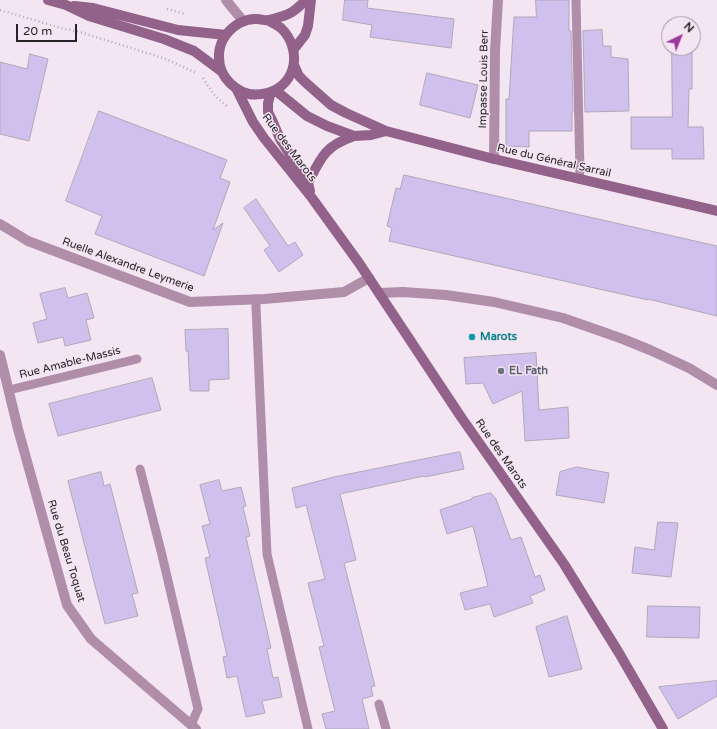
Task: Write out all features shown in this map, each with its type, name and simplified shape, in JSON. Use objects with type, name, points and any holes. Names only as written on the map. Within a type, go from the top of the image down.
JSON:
[{"type":"main road","points":[[48,0],[66,5],[93,8],[178,30],[226,35]]},
{"type":"main road","points":[[268,20],[280,27],[289,37],[294,50],[294,64],[290,76],[282,86],[273,91],[260,95],[248,94],[237,90],[227,82],[221,71],[218,59],[220,46],[226,35],[243,21],[256,19],[268,20],[292,12],[306,0]]},
{"type":"main road","points":[[294,50],[305,35],[308,26],[311,0]]},
{"type":"main road","points":[[66,5],[89,16],[164,38],[194,51],[221,71]]},
{"type":"main road","name":"Rue du Général Sarrail","points":[[294,64],[305,82],[330,104],[386,131],[494,159],[717,211]]},
{"type":"main road","name":"Rue des Marots","points":[[237,90],[253,122],[264,138],[312,198],[359,263],[461,417],[564,564],[619,653],[663,729]]},
{"type":"main road","name":"Rue du Général Sarrail","points":[[273,91],[307,116],[327,126],[354,136]]},
{"type":"main road","name":"Rue des Marots","points":[[273,91],[268,103],[268,112],[280,139],[308,183],[312,198]]},
{"type":"main road","name":"Rue du Général Sarrail","points":[[308,183],[317,164],[326,151],[340,141],[354,136],[371,135],[386,131]]},
{"type":"street","points":[[226,0],[243,21]]},
{"type":"street","name":"Impasse Louis Berr","points":[[494,159],[495,51],[498,0]]},
{"type":"street","name":"Ruelle Alexandre Leymerie","points":[[0,224],[28,240],[190,302],[256,299],[344,292],[369,278]]},
{"type":"street","points":[[379,293],[403,292],[446,295],[494,302],[563,318],[650,350],[689,368],[717,385]]},
{"type":"street","name":"Rue du Beau Toquat","points":[[0,355],[18,428],[67,605],[91,639],[194,727]]},
{"type":"lane","points":[[576,0],[579,179]]},
{"type":"lane","points":[[256,299],[268,554],[308,729]]},
{"type":"lane","name":"Rue Amable-Massis","points":[[9,390],[137,359]]},
{"type":"lane","points":[[140,469],[198,709],[194,727]]},
{"type":"lane","points":[[379,704],[386,729]]},
{"type":"path","points":[[163,9],[191,15]]},
{"type":"path","points":[[0,10],[80,32],[166,59],[204,78],[209,89],[221,102],[237,110],[249,113]]},
{"type":"building","points":[[345,0],[368,0],[367,8],[454,19],[451,48],[370,37],[372,25],[343,20]]},
{"type":"building","points":[[536,0],[569,0],[573,112],[572,131],[529,131],[529,147],[506,146],[506,99],[509,99],[514,17],[536,17]]},
{"type":"building","points":[[602,30],[603,46],[611,46],[611,57],[628,59],[629,111],[585,112],[583,31]]},
{"type":"building","points":[[30,54],[48,59],[29,141],[0,134],[0,62],[27,69]]},
{"type":"building","points":[[672,56],[692,56],[692,89],[689,89],[688,127],[703,127],[704,159],[672,159],[672,149],[631,149],[631,117],[672,117]]},
{"type":"building","points":[[427,73],[478,85],[470,118],[420,105]]},
{"type":"building","points":[[99,111],[227,160],[220,178],[230,182],[213,230],[223,223],[204,276],[95,234],[102,216],[66,201]]},
{"type":"building","points":[[404,175],[717,246],[717,316],[389,241],[392,228],[387,226],[396,188],[400,189]]},
{"type":"building","points":[[256,199],[288,246],[295,242],[303,255],[279,272],[264,250],[270,246],[244,208]]},
{"type":"building","points":[[65,288],[68,298],[87,293],[94,318],[86,320],[91,340],[65,346],[63,337],[38,343],[33,323],[47,319],[40,294]]},
{"type":"building","points":[[228,329],[229,379],[209,380],[209,391],[190,391],[188,351],[186,351],[185,330]]},
{"type":"building","points":[[536,353],[539,410],[568,407],[569,438],[525,441],[522,391],[493,404],[483,383],[466,384],[464,358]]},
{"type":"building","points":[[152,378],[161,410],[58,436],[49,404]]},
{"type":"building","points":[[460,452],[464,469],[340,494],[356,560],[344,563],[375,686],[371,687],[373,696],[362,699],[369,729],[326,729],[322,714],[335,711],[319,647],[324,646],[308,583],[325,579],[306,505],[296,508],[292,488],[334,477]]},
{"type":"building","points":[[577,467],[609,473],[604,503],[556,495],[560,472]]},
{"type":"building","points":[[101,472],[104,486],[110,484],[138,593],[132,594],[138,616],[105,624],[68,481]]},
{"type":"building","points":[[219,480],[222,491],[241,487],[246,506],[243,507],[250,536],[246,537],[271,648],[267,649],[273,678],[278,677],[282,697],[262,701],[265,713],[246,717],[237,676],[227,678],[223,657],[227,656],[205,558],[210,557],[202,526],[210,524],[200,485]]},
{"type":"building","points":[[491,493],[496,499],[511,540],[521,537],[535,577],[540,575],[545,590],[530,596],[533,603],[494,617],[490,604],[465,610],[460,593],[488,586],[473,526],[447,534],[440,510],[472,498]]},
{"type":"building","points":[[658,522],[678,523],[671,577],[632,573],[635,547],[654,550]]},
{"type":"building","points":[[648,606],[700,607],[699,638],[647,637]]},
{"type":"building","points":[[567,616],[582,669],[549,677],[536,627]]},
{"type":"building","points":[[717,681],[717,696],[678,719],[659,687]]},
{"type":"place","name":"Marots","points":[[472,337]]},
{"type":"place","name":"EL Fath","points":[[501,371]]}]
